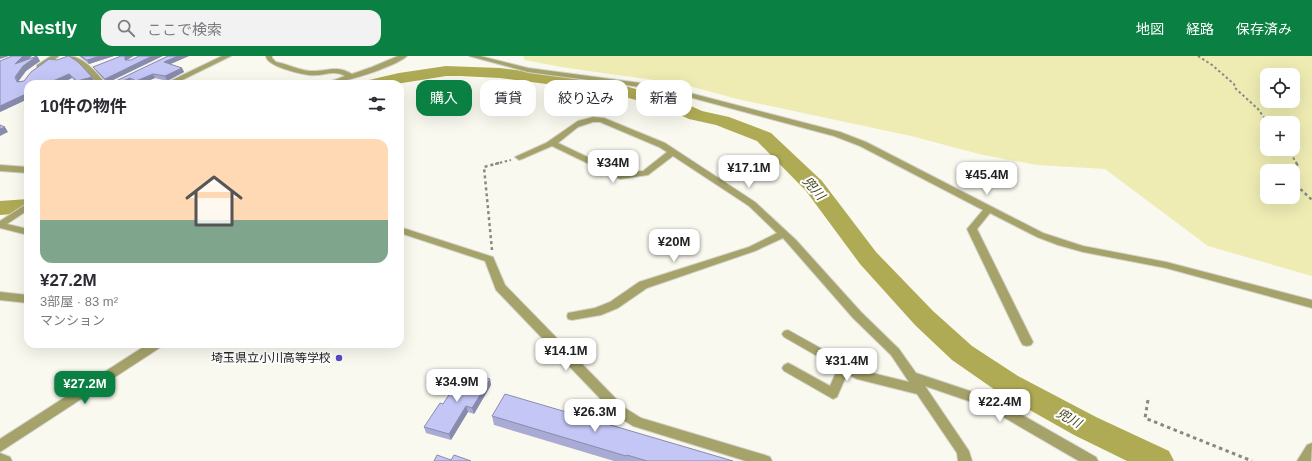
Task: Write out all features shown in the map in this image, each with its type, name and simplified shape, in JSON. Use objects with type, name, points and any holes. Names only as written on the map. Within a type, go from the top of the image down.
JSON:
[{"type":"street","points":[[36,69],[56,56]]},
{"type":"street","points":[[71,56],[92,68],[100,80]]},
{"type":"street","points":[[177,80],[228,56]]},
{"type":"street","points":[[270,56],[270,59],[274,63],[310,73],[342,71],[352,77]]},
{"type":"street","points":[[342,80],[375,69],[404,56]]},
{"type":"street","points":[[472,56],[528,70],[664,88],[837,134],[863,144],[1040,235],[1061,243],[1166,265],[1312,304]]},
{"type":"street","points":[[519,157],[552,143],[566,131],[585,120],[591,119],[608,123],[662,145],[752,204],[784,233],[857,315],[895,352],[963,450],[966,461]]},
{"type":"street","points":[[552,143],[620,176],[644,173],[673,152]]},
{"type":"street","points":[[0,168],[24,170]]},
{"type":"street","points":[[0,225],[24,208]]},
{"type":"street","points":[[989,209],[972,230],[1027,342]]},
{"type":"street","points":[[0,225],[10,229],[24,231]]},
{"type":"street","points":[[404,231],[489,260],[500,287],[621,412],[637,422],[764,461]]},
{"type":"street","points":[[572,316],[598,312],[614,305],[643,285],[752,249],[784,233]]},
{"type":"street","points":[[0,296],[24,299]]},
{"type":"street","points":[[788,334],[857,374],[922,390]]},
{"type":"street","points":[[0,446],[151,348]]},
{"type":"street","points":[[788,368],[833,394],[844,366]]},
{"type":"street","points":[[913,377],[990,403],[1091,461]]},
{"type":"street","points":[[1304,461],[1312,449]]},
{"type":"street","points":[[0,458],[5,461]]},
{"type":"path","points":[[1198,56],[1212,65],[1234,84],[1235,88],[1258,109],[1263,116]]},
{"type":"path","points":[[1293,156],[1297,162],[1299,170],[1293,182],[1312,200]]},
{"type":"path","points":[[489,260],[493,254],[484,167],[519,157]]},
{"type":"path","points":[[1148,400],[1145,418],[1252,461]]},
{"type":"shaded area","points":[[523,56],[1312,56],[1312,276],[1208,246],[1105,169],[1037,165],[983,155],[911,136],[737,99],[692,87],[692,80],[654,80],[561,67],[525,60]]},
{"type":"building","points":[[12,56],[23,56],[15,64],[37,56],[23,66],[15,77],[17,82],[24,81],[24,95],[0,106],[0,61]]},
{"type":"building","points":[[68,56],[78,62],[92,77],[76,80],[69,74],[55,80],[25,80],[31,72],[49,59],[57,60]]},
{"type":"building","points":[[81,56],[100,56],[87,60]]},
{"type":"building","points":[[121,56],[125,56],[125,60],[131,60],[139,56],[152,56],[105,79],[93,67]]},
{"type":"building","points":[[168,56],[178,56],[164,62],[182,68],[165,76],[153,74],[138,80],[130,78],[118,80]]},
{"type":"building","points":[[464,372],[490,379],[472,408],[466,406],[449,434],[424,427],[440,403],[443,404]]},
{"type":"building","points":[[505,394],[733,461],[647,461],[492,416]]},
{"type":"building","points":[[437,455],[451,460],[454,455],[471,461],[434,461]]},
{"type":"waterway","name":"兜川","points":[[391,80],[446,71],[460,71],[500,73],[610,87],[644,98],[673,105],[696,115],[722,121],[764,137],[814,186],[868,258],[924,318],[962,353],[1008,384],[1085,426],[1158,461]]},
{"type":"waterway","name":"兜川","points":[[0,208],[24,206]]},
{"type":"place","name":"埼玉県立小川高等学校","points":[[339,358]]}]
